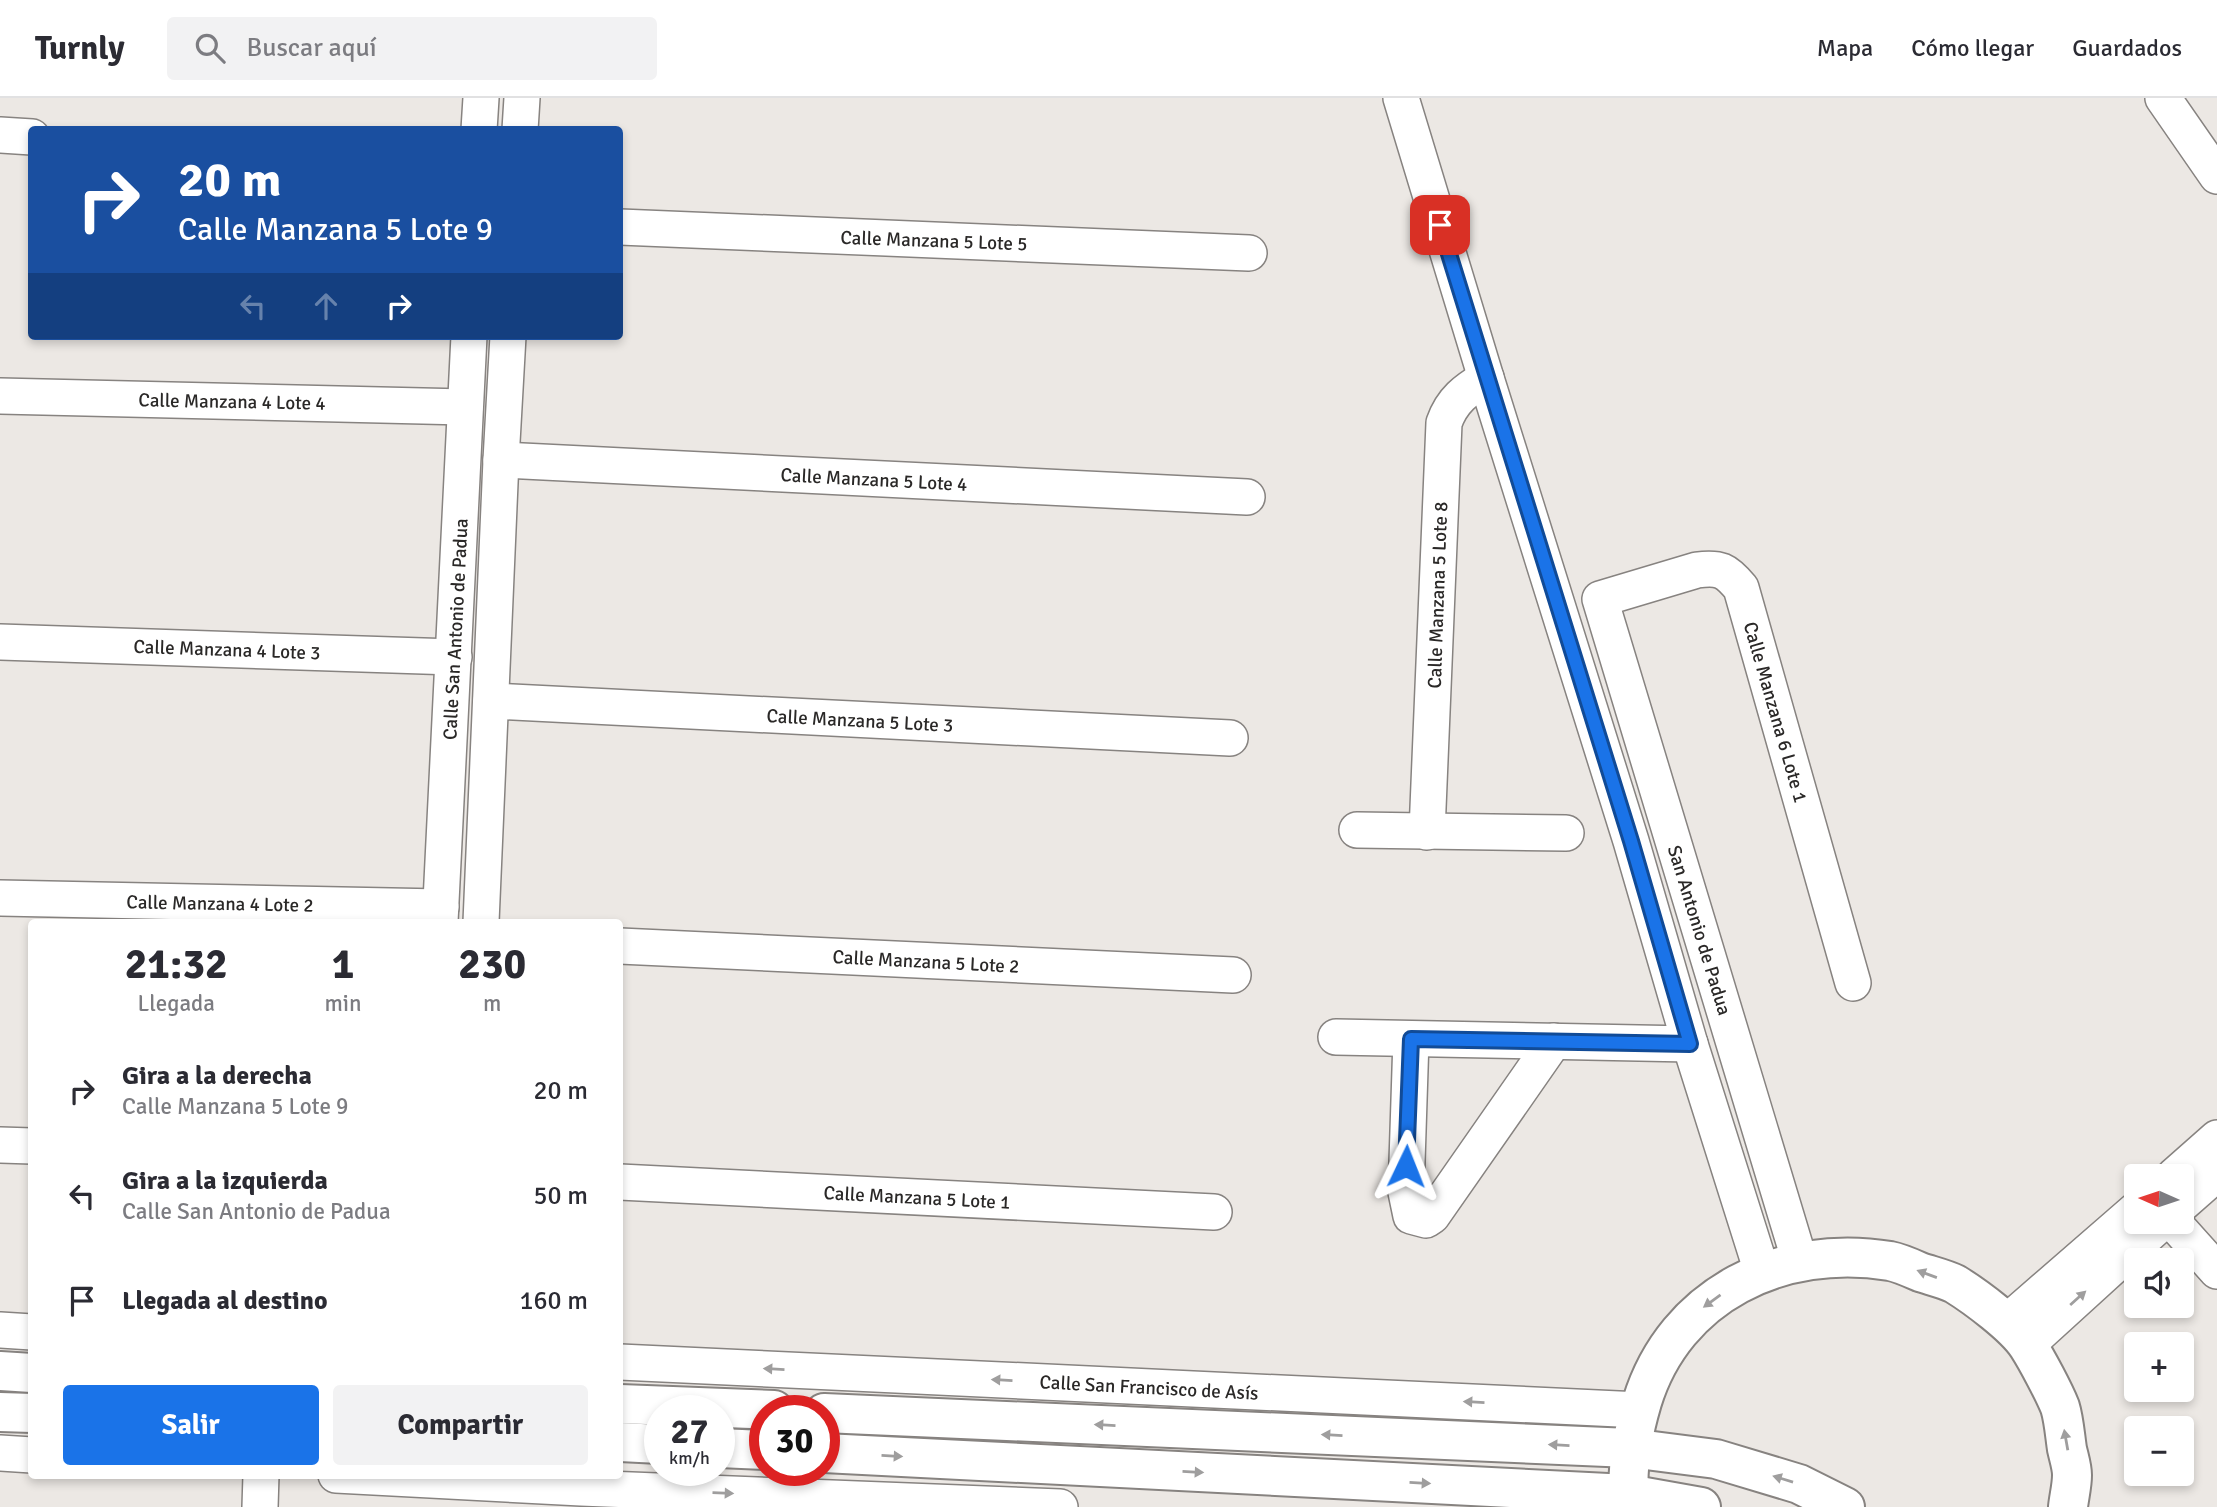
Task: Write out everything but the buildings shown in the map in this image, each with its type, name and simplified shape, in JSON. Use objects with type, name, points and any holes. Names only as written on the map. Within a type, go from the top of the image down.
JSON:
[{"type":"main road","points":[[1629,1500],[1630,1448],[1650,1377],[1684,1326],[1704,1306],[1731,1287],[1762,1272],[1829,1257],[1892,1261],[1954,1284],[2017,1333],[2060,1408],[2072,1474],[2068,1507]]},
{"type":"main road","points":[[0,1371],[28,1373]]},
{"type":"main road","points":[[623,1404],[749,1409]]},
{"type":"main road","points":[[0,1412],[28,1413]]},
{"type":"main road","name":"Calle San Francisco de Asís","points":[[840,1414],[1630,1448],[1716,1459],[1799,1484],[1845,1507]]},
{"type":"main road","points":[[623,1442],[644,1443]]},
{"type":"main road","points":[[840,1454],[1629,1500],[1701,1507]]},
{"type":"street","points":[[479,126],[481,98]]},
{"type":"street","points":[[520,126],[522,98]]},
{"type":"street","points":[[1402,98],[1762,1272]]},
{"type":"street","points":[[2163,98],[2217,176]]},
{"type":"street","points":[[0,135],[28,137]]},
{"type":"street","name":"Calle Manzana 5 Lote 5","points":[[623,227],[1249,253]]},
{"type":"street","name":"Calle San Antonio de Padua","points":[[440,915],[468,340]]},
{"type":"street","name":"Calle San Antonio de Padua","points":[[481,919],[508,340]]},
{"type":"street","name":"Calle Manzana 5 Lote 8","points":[[1427,832],[1444,423],[1454,401],[1465,390],[1486,377]]},
{"type":"street","name":"Calle Manzana 4 Lote 4","points":[[0,396],[465,407]]},
{"type":"street","name":"Calle Manzana 5 Lote 4","points":[[501,460],[1247,497]]},
{"type":"street","name":"Calle Manzana 6 Lote 1","points":[[1600,598],[1710,568],[1722,570],[1741,588],[1853,983]]},
{"type":"street","name":"San Antonio de Padua","points":[[1600,598],[1800,1262]]},
{"type":"street","name":"Calle Manzana 4 Lote 3","points":[[0,642],[454,657]]},
{"type":"street","name":"Calle Manzana 5 Lote 3","points":[[491,701],[1230,738]]},
{"type":"street","points":[[1357,830],[1566,833]]},
{"type":"street","name":"Calle Manzana 4 Lote 2","points":[[0,898],[440,915]]},
{"type":"street","name":"Calle Manzana 5 Lote 2","points":[[623,946],[1233,975]]},
{"type":"street","points":[[1336,1037],[1690,1044]]},
{"type":"street","points":[[1411,1039],[1406,1192],[1412,1216],[1426,1220],[1432,1216],[1554,1041]]},
{"type":"street","points":[[2188,1164],[2217,1138]]},
{"type":"street","points":[[0,1145],[28,1146]]},
{"type":"street","points":[[2194,1193],[2217,1173]]},
{"type":"street","name":"Calle Manzana 5 Lote 1","points":[[623,1182],[1214,1212]]},
{"type":"street","points":[[2017,1333],[2124,1222]]},
{"type":"street","points":[[2017,1333],[2146,1234]]},
{"type":"street","points":[[2184,1234],[2217,1271]]},
{"type":"street","points":[[0,1331],[28,1332]]},
{"type":"street","name":"Calle San Francisco de Asís","points":[[623,1362],[1640,1410]]},
{"type":"street","points":[[0,1453],[28,1455]]},
{"type":"street","points":[[260,1507],[261,1479]]},
{"type":"street","points":[[361,1479],[396,1485],[449,1479]]},
{"type":"street","points":[[465,1479],[595,1498],[1060,1507]]},
{"type":"route","points":[[1406,1166],[1411,1039],[1690,1044],[1631,841],[1440,225]]}]
